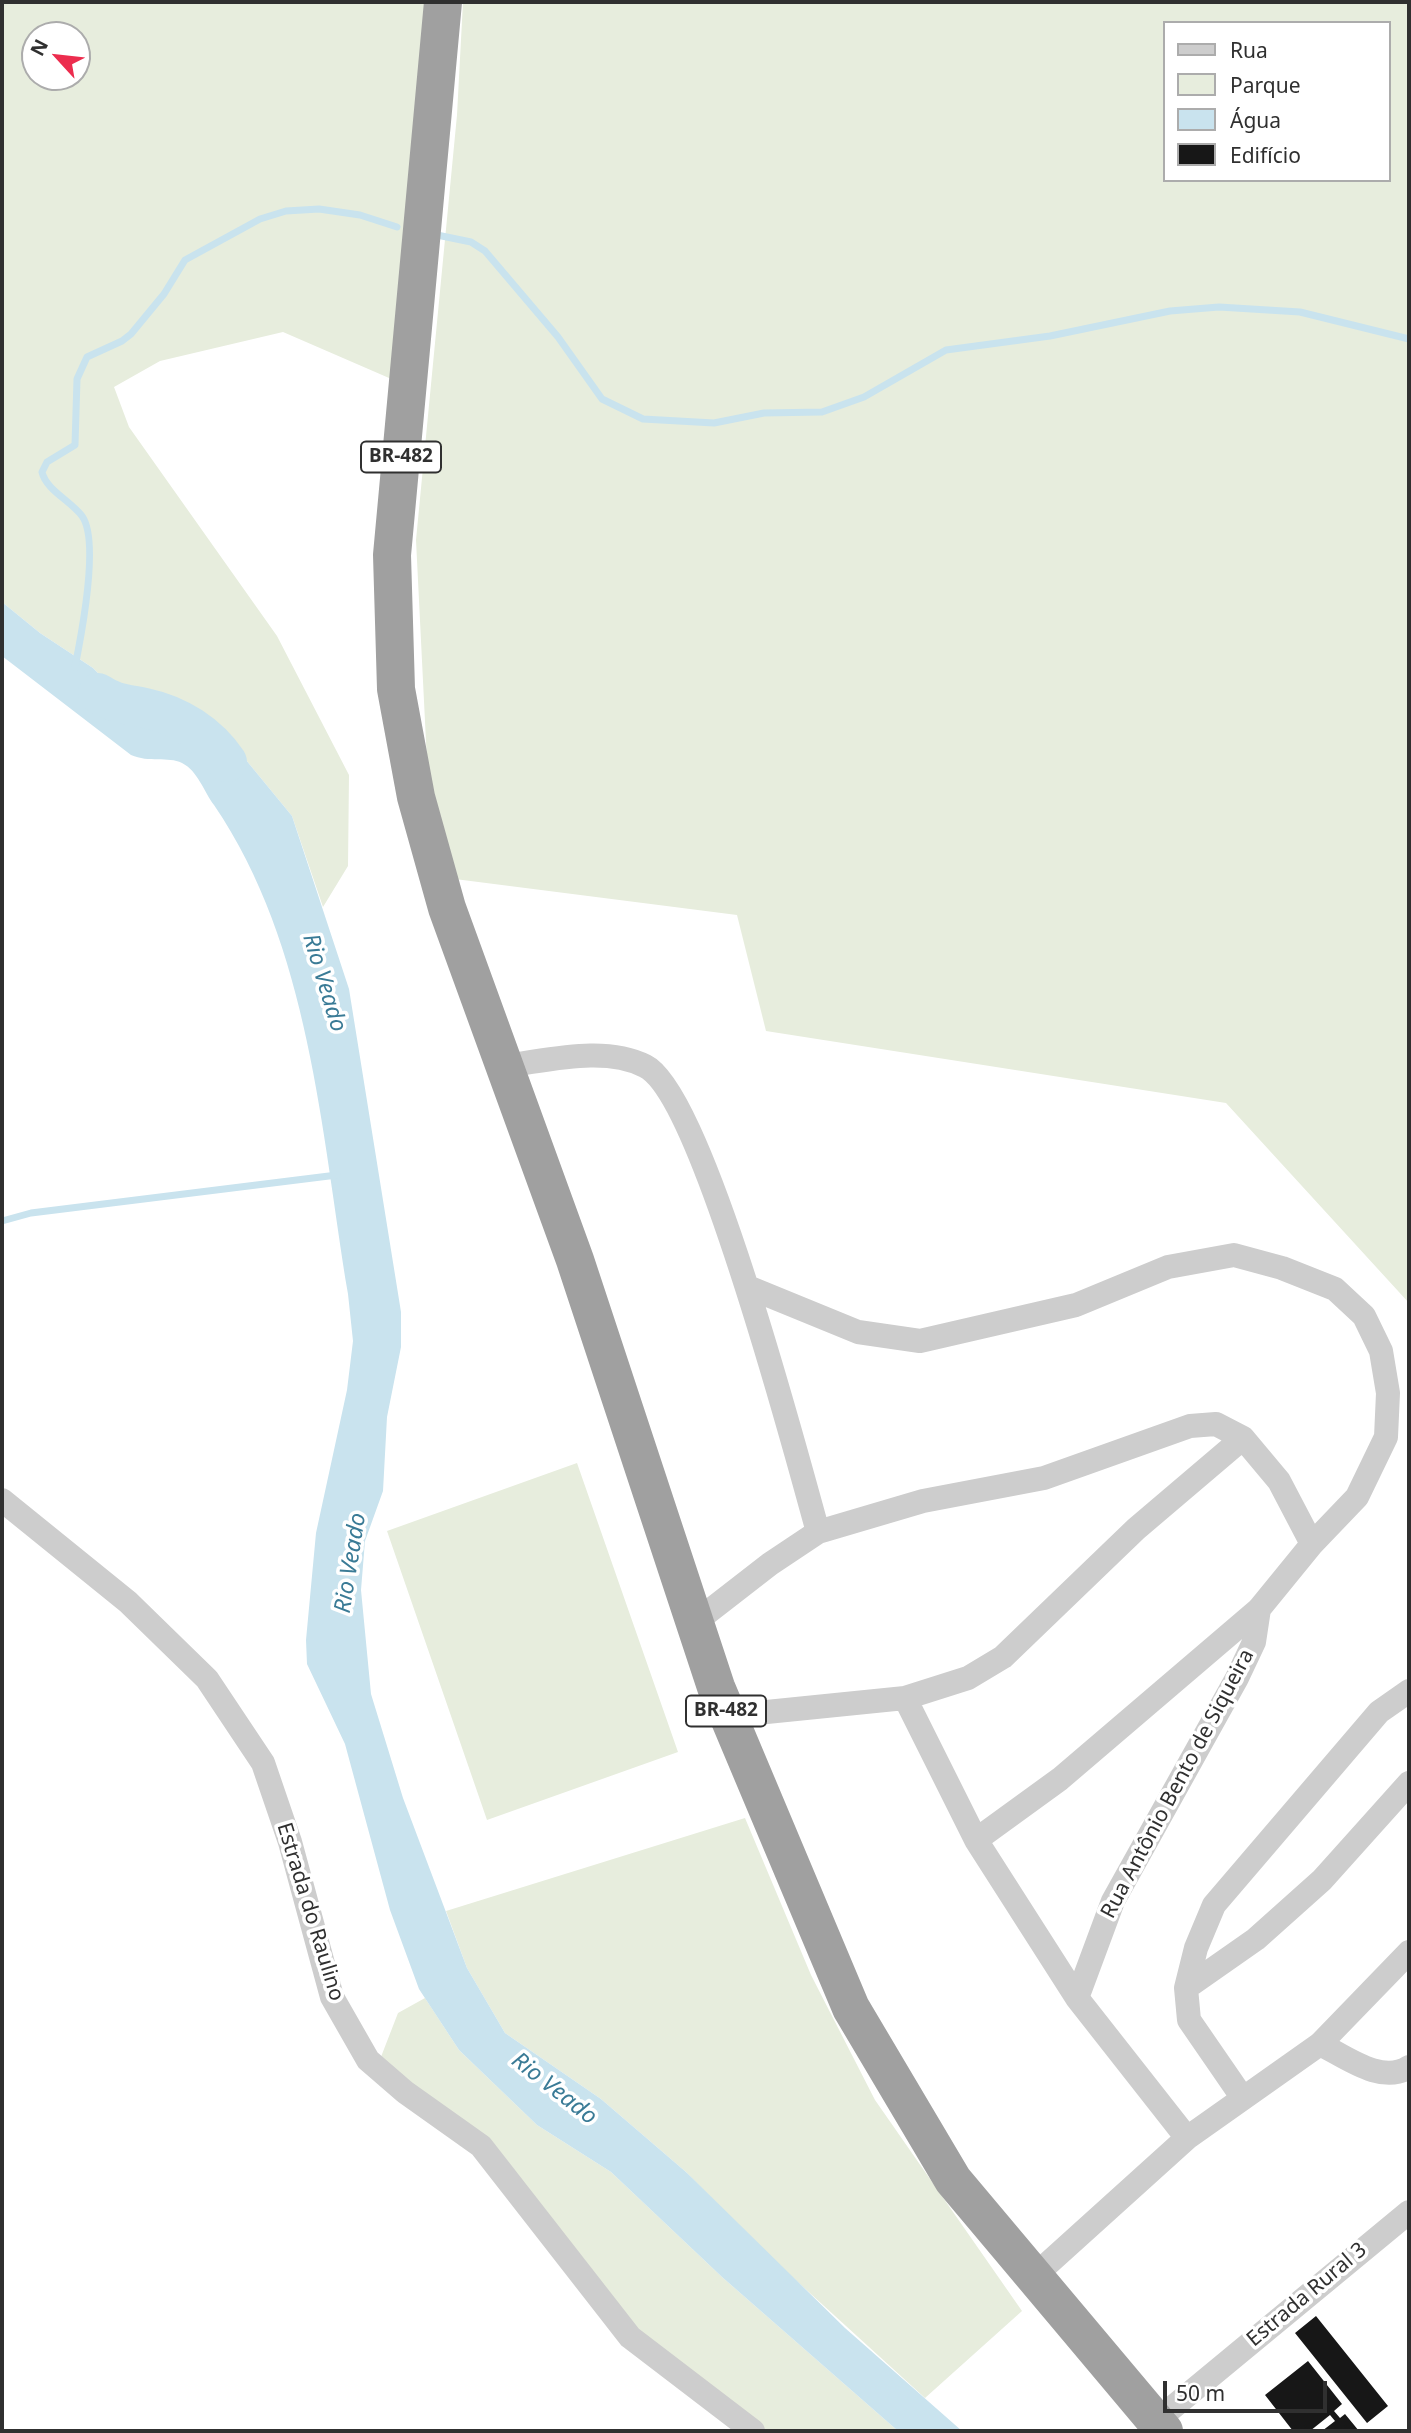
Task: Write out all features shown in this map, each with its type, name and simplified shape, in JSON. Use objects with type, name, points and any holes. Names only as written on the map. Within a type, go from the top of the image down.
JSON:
[{"type":"highway","name":"BR-482","points":[[443,2],[392,555],[396,689],[416,797],[447,908],[575,1260],[727,1716],[851,2008],[953,2180],[1032,2278],[1159,2426]]},
{"type":"street","points":[[503,1066],[584,1056],[623,1059],[647,1067],[667,1088],[689,1128],[748,1287],[818,1532]]},
{"type":"street","name":"Rua Antônio Bento de Siqueira","points":[[748,1287],[858,1332],[920,1340],[1076,1304],[1168,1267],[1234,1255],[1282,1268],[1335,1289],[1364,1316],[1381,1351],[1388,1393],[1386,1437],[1357,1497],[1312,1544],[1259,1609],[1060,1779],[976,1840]]},
{"type":"street","points":[[694,1623],[770,1564],[818,1532],[923,1501],[1044,1478],[1189,1426],[1216,1424],[1242,1438],[1279,1481],[1312,1544]]},
{"type":"street","points":[[727,1716],[905,1698],[968,1678],[1003,1657],[1136,1530],[1242,1438]]},
{"type":"street","name":"Estrada do Raulino","points":[[2,1500],[128,1602],[207,1679],[264,1763],[290,1842],[332,1997],[368,2060],[405,2092],[481,2146],[629,2337],[753,2431]]},
{"type":"street","name":"Rua Antônio Bento de Siqueira","points":[[1077,1998],[1112,1901],[1237,1678],[1254,1642],[1259,1609]]},
{"type":"street","points":[[1242,2097],[1189,2020],[1186,1988],[1196,1948],[1214,1905],[1379,1712],[1409,1691]]},
{"type":"street","points":[[905,1698],[976,1840],[1077,1998],[1187,2138]]},
{"type":"street","points":[[1186,1988],[1256,1939],[1322,1880],[1409,1783]]},
{"type":"street","points":[[1032,2278],[1187,2138],[1320,2044],[1409,1952]]},
{"type":"street","points":[[1320,2044],[1375,2071],[1399,2074],[1409,2067]]},
{"type":"street","name":"Estrada Rural 3","points":[[1159,2426],[1404,2222]]},
{"type":"green space","points":[[2,2],[432,2],[396,381],[283,332],[160,361],[114,387],[129,427],[277,636],[349,775],[348,866],[323,907],[292,816],[246,760],[218,736],[168,718],[118,694],[93,668],[40,633],[2,602]]},
{"type":"green space","points":[[463,2],[1409,2],[1409,1303],[1226,1103],[766,1031],[737,915],[447,878],[429,802],[416,540],[457,115]]},
{"type":"green space","points":[[577,1463],[678,1752],[487,1820],[387,1531]]},
{"type":"green space","points":[[745,1818],[811,1975],[875,2100],[1022,2311],[925,2398],[756,2244],[686,2172],[601,2099],[505,2033],[467,1968],[446,1911]]},
{"type":"green space","points":[[425,1998],[459,2050],[537,2125],[611,2172],[722,2277],[898,2431],[750,2431],[619,2313],[529,2204],[379,2062],[398,2013]]},
{"type":"water","points":[[2,602],[40,633],[93,668],[118,694],[168,718],[218,736],[246,760],[292,816],[349,989],[401,1312],[401,1347],[387,1417],[383,1491],[365,1541],[361,1590],[371,1694],[403,1798],[467,1968],[505,2033],[601,2099],[686,2172],[845,2328],[962,2431],[898,2431],[722,2277],[611,2172],[537,2125],[459,2050],[419,1989],[390,1910],[345,1744],[307,1664],[306,1640],[316,1533],[347,1390],[353,1341],[319,1104],[291,978],[272,918],[246,860],[197,776],[177,761],[145,759],[131,755],[2,656]]},
{"type":"building","points":[[1316,2316],[1388,2406],[1367,2423],[1295,2333]]},
{"type":"building","points":[[1308,2361],[1342,2404],[1334,2411],[1340,2418],[1345,2414],[1359,2431],[1322,2431],[1335,2421],[1330,2415],[1310,2431],[1293,2431],[1265,2395]]},
{"type":"waterway","points":[[75,667],[88,590],[87,528],[82,516],[48,484],[42,472],[47,462],[75,445],[77,379],[87,357],[131,334],[164,294],[185,260],[260,219],[286,211],[319,209],[360,215],[397,227]]},
{"type":"waterway","points":[[437,235],[471,242],[485,251],[558,337],[602,399],[643,419],[714,423],[764,413],[822,412],[864,397],[946,350],[1050,336],[1170,311],[1219,307],[1300,312],[1409,339]]},
{"type":"waterway","name":"Rio Veado","points":[[98,693],[115,702],[169,715],[201,734],[227,762]]},
{"type":"waterway","points":[[2,1221],[31,1213],[337,1175]]}]
